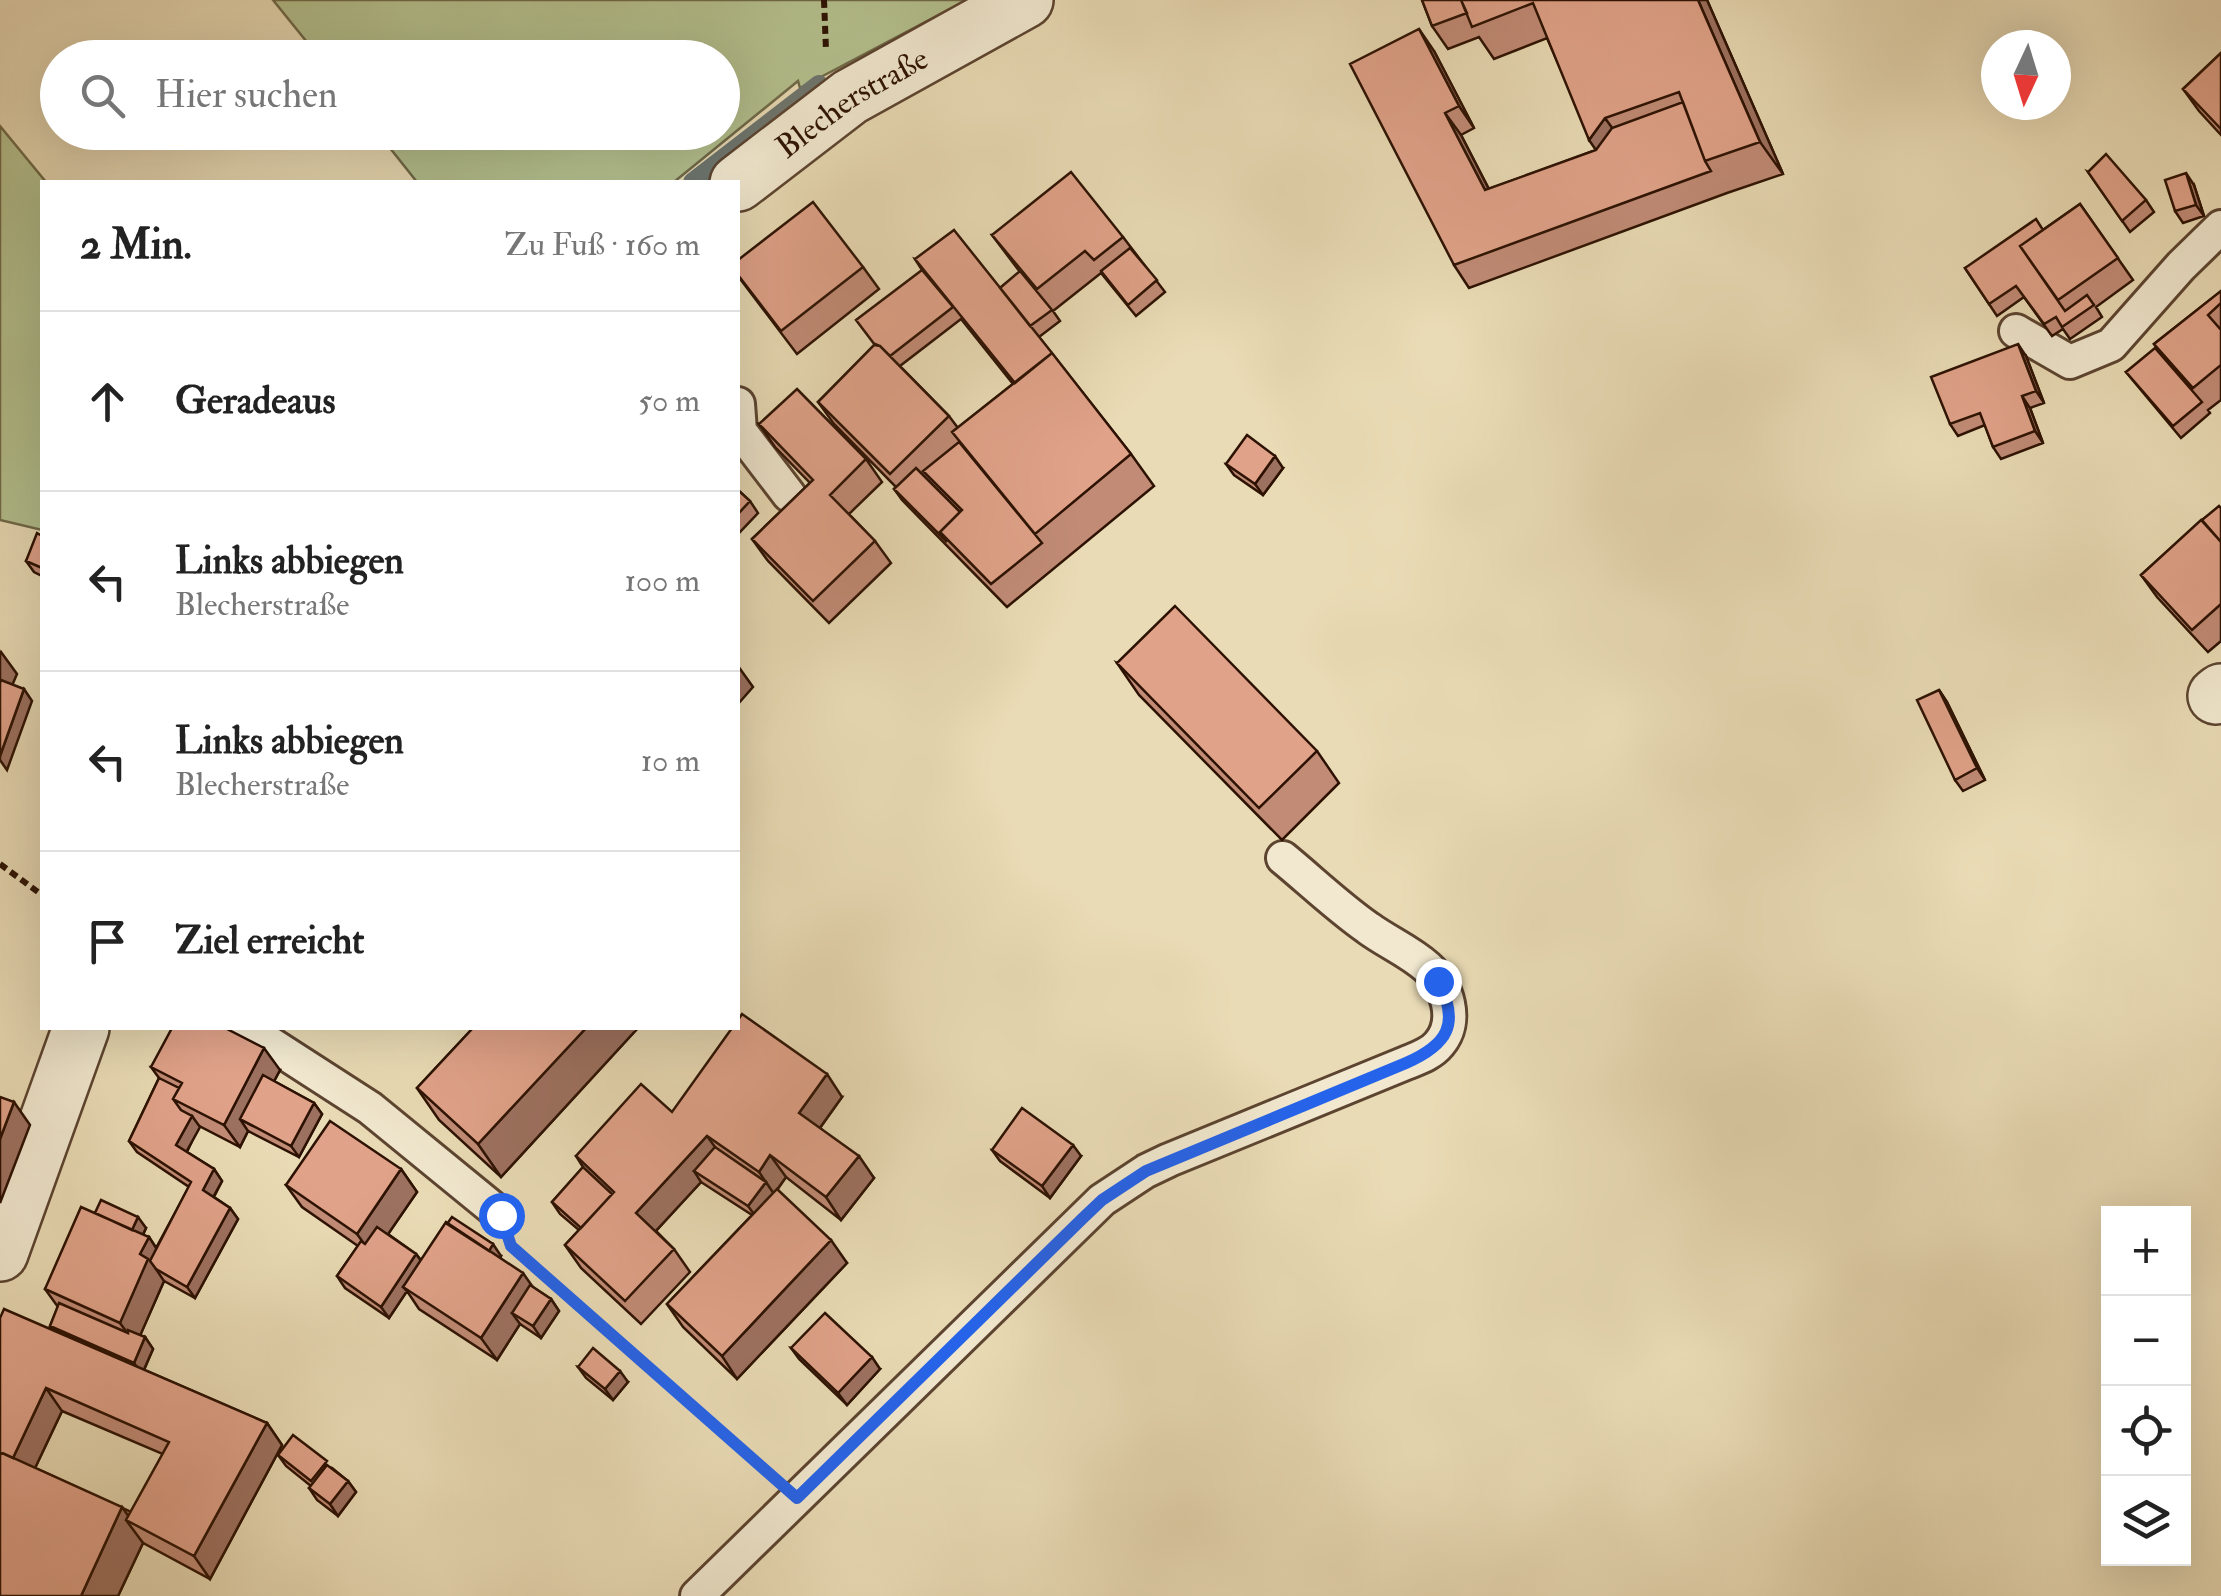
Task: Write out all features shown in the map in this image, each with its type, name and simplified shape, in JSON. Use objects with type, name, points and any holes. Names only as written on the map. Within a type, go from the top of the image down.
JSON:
[{"type":"street","name":"Blecherstraße","points":[[740,181],[850,97],[1025,0]]},
{"type":"street","points":[[0,1253],[81,1030]]},
{"type":"lane","points":[[2016,330],[2070,362],[2110,345],[2221,227]]},
{"type":"lane","points":[[740,430],[790,495]]},
{"type":"lane","points":[[697,1596],[1102,1200],[1146,1171],[1427,1054],[1442,1040],[1450,1014],[1445,994],[1433,973],[1368,929],[1284,858]]},
{"type":"lane","points":[[249,1030],[370,1108],[501,1215]]},
{"type":"path","points":[[0,864],[40,894]]},
{"type":"path","points":[[501,1215],[511,1246],[797,1498]]},
{"type":"green space","points":[[273,0],[967,0],[800,88],[798,81],[740,128],[740,40],[305,40]]},
{"type":"green space","points":[[0,126],[44,180],[40,180],[40,530],[0,520]]},
{"type":"green space","points":[[392,150],[713,150],[676,180],[415,180]]},
{"type":"building","points":[[1422,0],[1461,0],[1467,13],[1432,26]]},
{"type":"building","points":[[1461,0],[1698,0],[1760,142],[1705,161],[1679,92],[1605,118],[1589,140],[1533,3],[1472,27]]},
{"type":"building","points":[[1419,29],[1459,106],[1445,113],[1485,190],[1596,150],[1612,128],[1683,102],[1711,171],[1454,265],[1350,64]]},
{"type":"building","points":[[2221,53],[2221,129],[2183,89]]},
{"type":"building","points":[[2106,154],[2146,200],[2122,221],[2088,172]]},
{"type":"building","points":[[1071,172],[1123,237],[1094,260],[1085,251],[1037,289],[992,235]]},
{"type":"building","points":[[2186,173],[2196,205],[2175,211],[2165,180]]},
{"type":"building","points":[[813,202],[863,267],[781,331],[740,278],[740,258]]},
{"type":"building","points":[[2080,204],[2118,258],[2058,300],[2020,246]]},
{"type":"building","points":[[2036,219],[2043,230],[2020,246],[2065,311],[2087,295],[2094,305],[2062,327],[2056,317],[2044,324],[2016,286],[1989,304],[1965,268]]},
{"type":"building","points":[[954,230],[1052,353],[1015,383],[915,259]]},
{"type":"building","points":[[1130,248],[1157,280],[1128,305],[1101,271]]},
{"type":"building","points":[[922,270],[953,307],[890,356],[875,345],[856,320]]},
{"type":"building","points":[[1020,271],[1052,310],[1030,326],[1000,288]]},
{"type":"building","points":[[2221,291],[2221,303],[2208,315],[2221,330],[2221,365],[2193,388],[2154,344]]},
{"type":"building","points":[[875,344],[949,416],[890,474],[818,402]]},
{"type":"building","points":[[2018,344],[2036,391],[2022,396],[2035,431],[1993,447],[1980,413],[1950,424],[1931,377]]},
{"type":"building","points":[[2155,348],[2202,402],[2173,426],[2126,372]]},
{"type":"building","points":[[1052,353],[1131,454],[1035,534],[952,432]]},
{"type":"building","points":[[797,389],[866,459],[830,495],[875,541],[813,601],[752,539],[813,480],[759,424]]},
{"type":"building","points":[[1247,435],[1275,456],[1255,484],[1226,464]]},
{"type":"building","points":[[959,442],[1042,543],[991,584],[940,532],[962,510],[923,471]]},
{"type":"building","points":[[916,468],[960,512],[940,532],[947,542],[894,489]]},
{"type":"building","points":[[740,492],[750,501],[740,512]]},
{"type":"building","points":[[2221,508],[2221,542],[2202,520]]},
{"type":"building","points":[[2201,520],[2221,542],[2221,604],[2192,630],[2141,575]]},
{"type":"building","points":[[37,533],[40,567],[26,561]]},
{"type":"building","points":[[1175,606],[1317,751],[1259,808],[1117,663]]},
{"type":"building","points":[[1,680],[24,689],[0,756],[0,683]]},
{"type":"building","points":[[1939,690],[1977,768],[1955,780],[1917,700]]},
{"type":"building","points":[[742,1014],[827,1074],[799,1113],[859,1156],[826,1197],[770,1155],[759,1172],[707,1136],[636,1213],[674,1249],[625,1301],[565,1245],[614,1192],[576,1156],[641,1084],[672,1112],[731,1030],[740,1030]]},
{"type":"building","points":[[171,1030],[229,1030],[264,1048],[224,1125],[173,1099],[182,1083],[151,1067]]},
{"type":"building","points":[[471,1030],[584,1030],[478,1144],[417,1088]]},
{"type":"building","points":[[263,1075],[314,1103],[291,1146],[240,1119]]},
{"type":"building","points":[[159,1078],[179,1088],[173,1099],[192,1116],[176,1145],[214,1169],[203,1190],[230,1208],[187,1287],[156,1269],[150,1261],[191,1182],[129,1141]]},
{"type":"building","points":[[0,1097],[14,1102],[0,1139]]},
{"type":"building","points":[[1022,1108],[1073,1145],[1042,1186],[992,1150]]},
{"type":"building","points":[[330,1121],[401,1169],[357,1234],[286,1185]]},
{"type":"building","points":[[715,1147],[766,1182],[748,1206],[694,1171]]},
{"type":"building","points":[[583,1167],[612,1194],[581,1228],[552,1202]]},
{"type":"building","points":[[777,1189],[831,1240],[722,1356],[667,1304]]},
{"type":"building","points":[[101,1200],[138,1217],[132,1230],[95,1213]]},
{"type":"building","points":[[81,1207],[149,1237],[140,1254],[148,1259],[120,1323],[45,1289]]},
{"type":"building","points":[[452,1217],[493,1244],[489,1251],[447,1224]]},
{"type":"building","points":[[446,1222],[523,1273],[481,1338],[403,1287]]},
{"type":"building","points":[[377,1227],[416,1254],[381,1307],[337,1276],[361,1241],[365,1244]]},
{"type":"building","points":[[530,1285],[551,1299],[533,1326],[512,1313]]},
{"type":"building","points":[[59,1303],[145,1337],[134,1363],[50,1326]]},
{"type":"building","points":[[4,1309],[267,1423],[194,1556],[126,1520],[169,1442],[46,1388],[13,1458],[0,1452],[0,1318]]},
{"type":"building","points":[[825,1313],[872,1357],[838,1393],[791,1348]]},
{"type":"building","points":[[593,1348],[620,1371],[605,1389],[578,1367]]},
{"type":"building","points":[[293,1435],[327,1461],[311,1481],[278,1455]]},
{"type":"building","points":[[0,1452],[122,1507],[81,1596],[0,1596]]},
{"type":"building","points":[[327,1465],[348,1481],[330,1504],[309,1488]]},
{"type":"waterway","points":[[740,145],[819,84]]},
{"type":"waterway","points":[[695,180],[733,150]]},
{"type":"route","points":[[501,1215],[511,1246],[797,1498],[1082,1219],[1124,1184],[1168,1160],[1406,1063],[1436,1047],[1448,1027],[1450,1014],[1438,981]]}]
